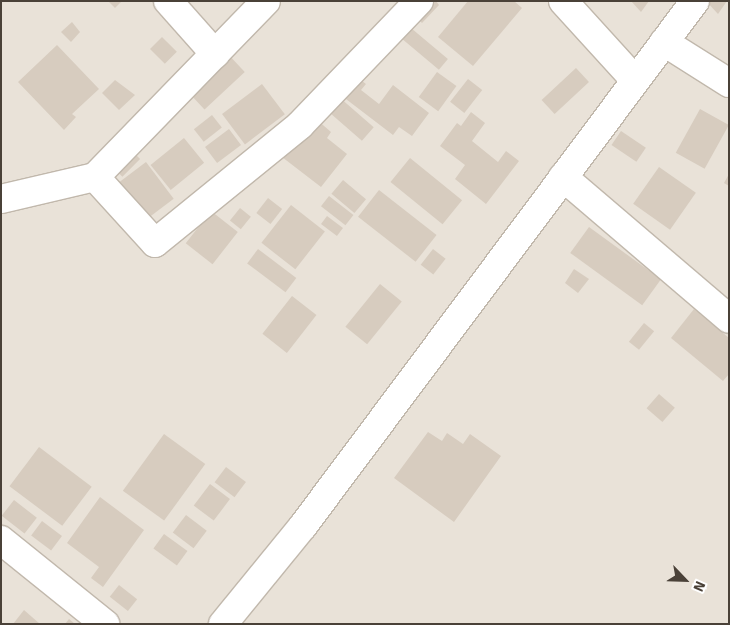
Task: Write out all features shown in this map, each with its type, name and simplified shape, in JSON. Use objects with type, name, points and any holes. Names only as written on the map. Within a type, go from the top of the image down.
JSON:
[{"type":"street","points":[[168,1],[215,54]]},
{"type":"street","points":[[1,199],[95,178],[266,1]]},
{"type":"street","points":[[95,178],[155,243],[300,125],[419,1]]},
{"type":"street","points":[[563,1],[635,80]]},
{"type":"street","points":[[224,624],[303,526],[695,1]]},
{"type":"street","points":[[664,42],[729,83]]},
{"type":"street","points":[[563,177],[729,319]]},
{"type":"street","points":[[1,540],[105,624]]},
{"type":"shaded area","points":[[1,1],[729,1],[729,624],[1,624]]},
{"type":"building","points":[[108,1],[122,1],[115,8]]},
{"type":"building","points":[[428,1],[436,1],[439,5],[422,23],[414,15]]},
{"type":"building","points":[[468,1],[514,1],[522,8],[473,66],[438,37]]},
{"type":"building","points":[[631,1],[649,1],[641,12]]},
{"type":"building","points":[[706,1],[727,1],[718,14]]},
{"type":"building","points":[[72,22],[80,32],[71,42],[61,32]]},
{"type":"building","points":[[405,23],[448,59],[439,70],[396,34]]},
{"type":"building","points":[[162,37],[177,52],[165,64],[150,49]]},
{"type":"building","points":[[57,45],[99,89],[72,114],[76,117],[64,130],[18,82]]},
{"type":"building","points":[[227,53],[245,72],[205,110],[187,91]]},
{"type":"building","points":[[576,68],[589,82],[555,114],[542,100]]},
{"type":"building","points":[[437,72],[456,86],[438,111],[419,97]]},
{"type":"building","points":[[357,77],[366,84],[361,90],[379,104],[393,85],[429,113],[412,136],[399,127],[393,135],[342,96]]},
{"type":"building","points":[[468,79],[482,90],[464,113],[450,102]]},
{"type":"building","points":[[115,80],[135,95],[119,110],[102,93]]},
{"type":"building","points":[[262,84],[285,114],[245,144],[222,114]]},
{"type":"building","points":[[339,97],[374,127],[362,141],[327,111]]},
{"type":"building","points":[[171,105],[179,113],[147,145],[139,137]]},
{"type":"building","points":[[700,109],[729,125],[705,169],[676,153]]},
{"type":"building","points":[[471,112],[485,123],[472,141],[498,162],[506,151],[519,161],[486,204],[455,179],[465,165],[440,146],[457,123],[461,126]]},
{"type":"building","points":[[212,115],[222,128],[204,142],[194,129]]},
{"type":"building","points":[[316,119],[331,132],[327,138],[347,154],[321,187],[282,157]]},
{"type":"building","points":[[229,129],[241,145],[217,163],[205,147]]},
{"type":"building","points":[[621,131],[646,148],[636,162],[611,145]]},
{"type":"building","points":[[184,138],[204,163],[171,190],[151,165]]},
{"type":"building","points":[[133,152],[140,159],[122,177],[115,170]]},
{"type":"building","points":[[410,158],[462,200],[443,224],[390,182]]},
{"type":"building","points":[[146,162],[174,199],[147,219],[119,182]]},
{"type":"building","points":[[659,167],[696,193],[670,230],[633,204]]},
{"type":"building","points":[[729,174],[729,186],[724,183]]},
{"type":"building","points":[[343,180],[366,199],[354,213],[331,194]]},
{"type":"building","points":[[379,190],[437,235],[416,262],[358,217]]},
{"type":"building","points":[[329,196],[353,215],[345,225],[321,206]]},
{"type":"building","points":[[268,198],[282,209],[270,224],[256,213]]},
{"type":"building","points":[[291,205],[325,231],[295,269],[261,243]]},
{"type":"building","points":[[240,208],[251,217],[241,229],[230,220]]},
{"type":"building","points":[[211,211],[238,232],[213,264],[186,243]]},
{"type":"building","points":[[327,216],[343,228],[337,236],[321,224]]},
{"type":"building","points":[[589,227],[661,279],[642,305],[570,253]]},
{"type":"building","points":[[258,249],[296,278],[286,292],[247,263]]},
{"type":"building","points":[[433,249],[446,259],[433,275],[421,265]]},
{"type":"building","points":[[574,269],[589,279],[578,293],[565,283]]},
{"type":"building","points":[[380,284],[402,302],[367,344],[345,327]]},
{"type":"building","points":[[292,296],[316,315],[287,353],[262,334]]},
{"type":"building","points":[[694,309],[729,338],[729,374],[723,381],[671,338]]},
{"type":"building","points":[[644,323],[654,331],[639,350],[629,342]]},
{"type":"building","points":[[659,394],[675,408],[662,422],[647,408]]},
{"type":"building","points":[[428,432],[442,441],[447,433],[463,444],[470,434],[501,456],[454,522],[394,478]]},
{"type":"building","points":[[164,434],[205,464],[164,521],[123,491]]},
{"type":"building","points":[[39,447],[92,487],[62,526],[10,486]]},
{"type":"building","points":[[226,467],[246,482],[235,497],[215,482]]},
{"type":"building","points":[[210,484],[230,499],[214,521],[194,506]]},
{"type":"building","points":[[100,497],[144,530],[103,587],[91,578],[99,567],[67,543]]},
{"type":"building","points":[[14,500],[37,518],[25,534],[2,516]]},
{"type":"building","points":[[186,515],[207,531],[194,548],[173,533]]},
{"type":"building","points":[[42,521],[62,536],[51,550],[31,535]]},
{"type":"building","points":[[164,534],[187,551],[177,566],[153,549]]},
{"type":"building","points":[[119,585],[137,599],[128,611],[110,597]]},
{"type":"building","points":[[24,610],[40,624],[13,624]]},
{"type":"building","points":[[69,619],[75,624],[65,624]]}]
